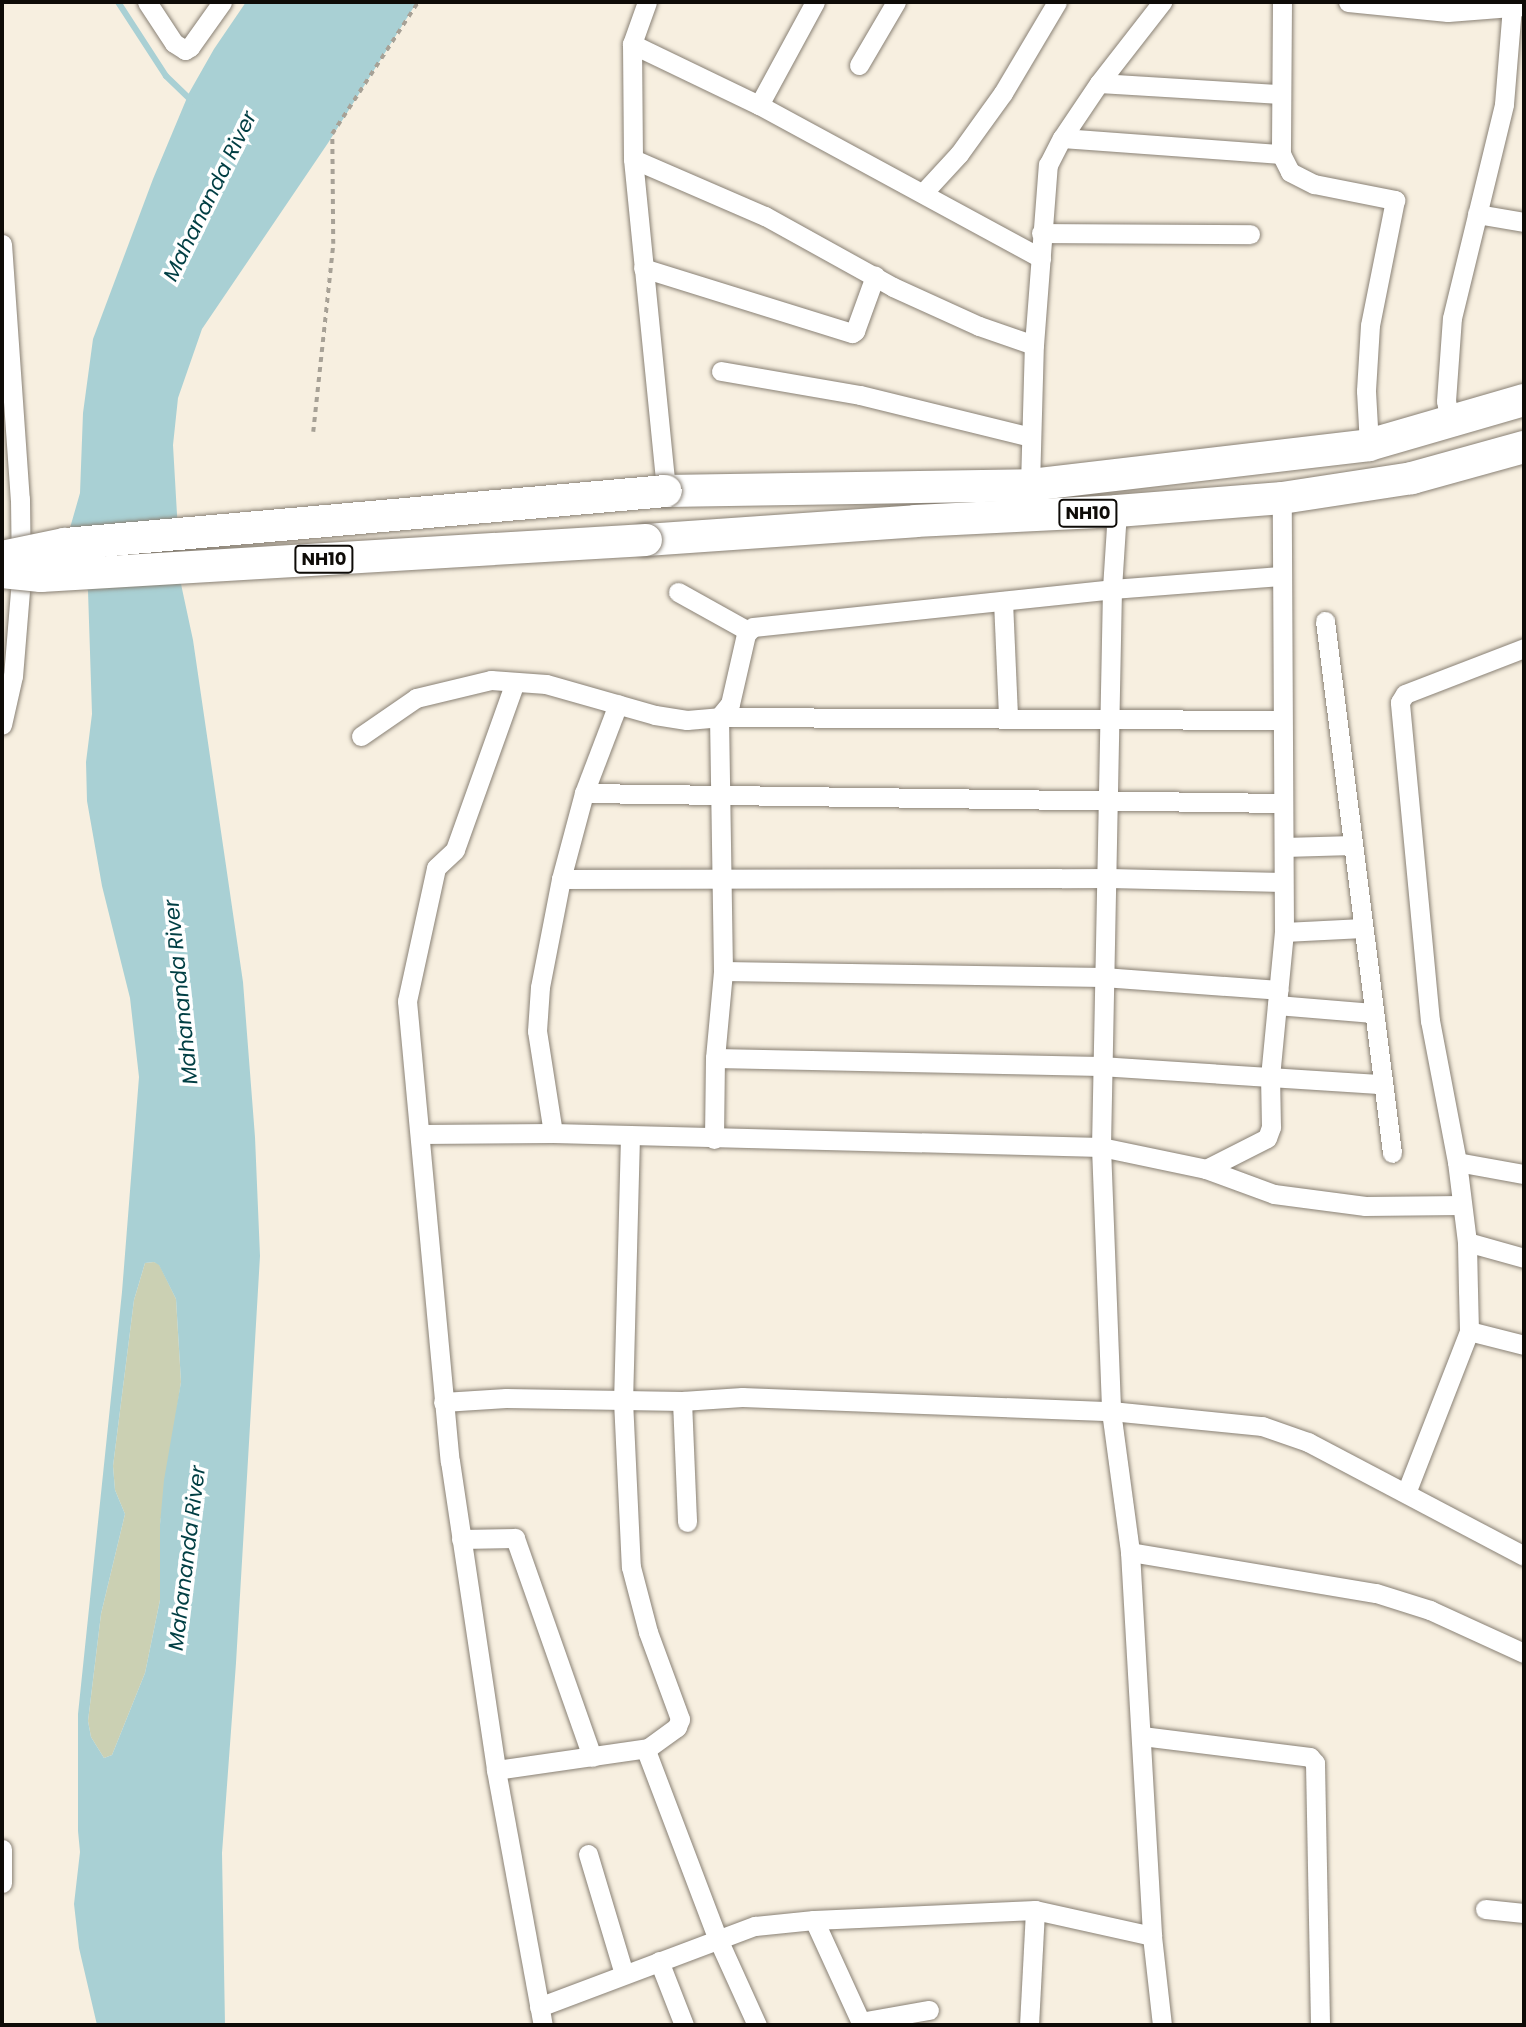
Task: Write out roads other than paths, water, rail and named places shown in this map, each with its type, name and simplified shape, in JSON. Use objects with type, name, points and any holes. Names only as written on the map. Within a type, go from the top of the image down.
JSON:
[{"type":"highway","points":[[2,557],[65,544],[666,491],[1030,485],[1369,445],[1524,400]]},
{"type":"highway","name":"NH10","points":[[2,572],[41,576],[915,521],[1117,511],[1282,498],[1412,478],[1524,447]]},
{"type":"street","points":[[147,2],[174,43],[185,50],[191,47],[222,2]]},
{"type":"street","points":[[647,2],[632,44],[633,159],[666,491]]},
{"type":"street","points":[[759,105],[815,2]]},
{"type":"street","points":[[859,65],[896,2]]},
{"type":"street","points":[[923,193],[959,154],[1003,93],[1057,2]]},
{"type":"street","points":[[1030,485],[1034,345],[1048,165],[1062,138],[1099,83],[1162,2]]},
{"type":"street","points":[[1282,2],[1281,154],[1290,172],[1314,184],[1395,200],[1369,337],[1366,391],[1369,445]]},
{"type":"street","points":[[1348,2],[1448,12],[1518,7],[1504,104],[1452,317],[1447,356],[1446,401],[1450,423]]},
{"type":"street","points":[[632,44],[759,105],[1041,258]]},
{"type":"street","points":[[1099,83],[1281,94]]},
{"type":"street","points":[[1062,138],[1281,154]]},
{"type":"street","points":[[633,159],[765,216],[875,276],[979,326],[1034,345]]},
{"type":"street","points":[[1477,214],[1524,222]]},
{"type":"street","points":[[1041,233],[1250,234]]},
{"type":"street","points":[[2,244],[11,499],[13,676],[2,725]]},
{"type":"street","points":[[643,268],[852,333],[875,276]]},
{"type":"street","points":[[721,371],[860,395],[1031,437]]},
{"type":"street","points":[[1206,1169],[1263,1141],[1270,1134],[1270,1077],[1284,932],[1280,576],[1282,498]]},
{"type":"street","points":[[1117,511],[1112,589],[1109,878],[1102,976],[1101,1147],[1111,1411],[1130,1552],[1152,1936],[1162,2025]]},
{"type":"street","points":[[714,1139],[715,1058],[723,971],[719,717],[730,704],[748,631],[753,627],[1112,589],[1280,576]]},
{"type":"street","points":[[678,592],[748,631]]},
{"type":"street","points":[[1003,601],[1008,716]]},
{"type":"street","points":[[1325,621],[1392,1153]]},
{"type":"street","points":[[1406,1493],[1469,1331],[1462,1205],[1457,1162],[1430,1021],[1400,702],[1405,694],[1524,648]]},
{"type":"street","points":[[361,736],[416,698],[491,680],[546,684],[687,720],[719,717],[1008,716],[1281,720]]},
{"type":"street","points":[[515,682],[455,850],[436,868],[407,1005],[421,1135],[443,1402],[461,1539],[496,1770],[541,2016],[624,1974],[717,1937],[755,1926],[814,1920],[1035,1910],[1152,1936]]},
{"type":"street","points":[[554,1133],[537,1031],[540,987],[561,879],[583,793],[618,704]]},
{"type":"street","points":[[583,793],[1282,803]]},
{"type":"street","points":[[1284,846],[1353,845]]},
{"type":"street","points":[[561,879],[1109,878],[1283,882]]},
{"type":"street","points":[[1284,932],[1363,928]]},
{"type":"street","points":[[723,971],[1102,976],[1278,997],[1373,1013]]},
{"type":"street","points":[[715,1058],[1100,1066],[1382,1084]]},
{"type":"street","points":[[421,1135],[554,1133],[1101,1147],[1206,1169],[1274,1194],[1365,1206],[1462,1205]]},
{"type":"street","points":[[496,1770],[648,1748],[677,1727],[680,1719],[648,1632],[631,1567],[623,1400],[630,1136]]},
{"type":"street","points":[[1457,1162],[1524,1174]]},
{"type":"street","points":[[1466,1242],[1524,1258]]},
{"type":"street","points":[[1469,1331],[1524,1345]]},
{"type":"street","points":[[443,1402],[506,1398],[682,1401],[742,1398],[1111,1411],[1262,1426],[1284,1432],[1524,1556]]},
{"type":"street","points":[[682,1401],[687,1522]]},
{"type":"street","points":[[461,1539],[515,1538],[592,1756]]},
{"type":"street","points":[[1130,1552],[1376,1593],[1430,1610],[1524,1653]]},
{"type":"street","points":[[1142,1736],[1310,1757],[1315,1763],[1320,2025]]},
{"type":"street","points":[[648,1748],[647,1752],[717,1937],[757,2025]]},
{"type":"street","points":[[2,1849],[2,1884]]},
{"type":"street","points":[[588,1854],[624,1974]]},
{"type":"street","points":[[1485,1909],[1524,1913]]},
{"type":"street","points":[[1029,2025],[1035,1910]]},
{"type":"street","points":[[814,1920],[861,2024],[929,2010]]},
{"type":"street","points":[[659,1961],[684,2025]]},
{"type":"water","name":"Mahananda River","points":[[246,2],[417,2],[328,143],[202,329],[178,398],[173,445],[181,584],[193,640],[243,982],[255,1137],[260,1256],[222,1853],[225,2025],[97,2025],[79,1948],[74,1904],[80,1852],[78,1714],[122,1292],[139,1077],[130,998],[102,886],[87,801],[86,762],[92,714],[88,591],[71,544],[70,528],[80,493],[83,413],[93,339],[153,179],[189,93],[214,49]],"holes":[[[154,1262],[159,1265],[176,1299],[181,1382],[164,1480],[160,1524],[160,1600],[145,1673],[112,1755],[104,1758],[91,1737],[88,1721],[101,1614],[125,1514],[115,1490],[113,1466],[134,1300],[145,1263]]]},
{"type":"waterway","points":[[118,2],[166,76],[192,101]]}]
